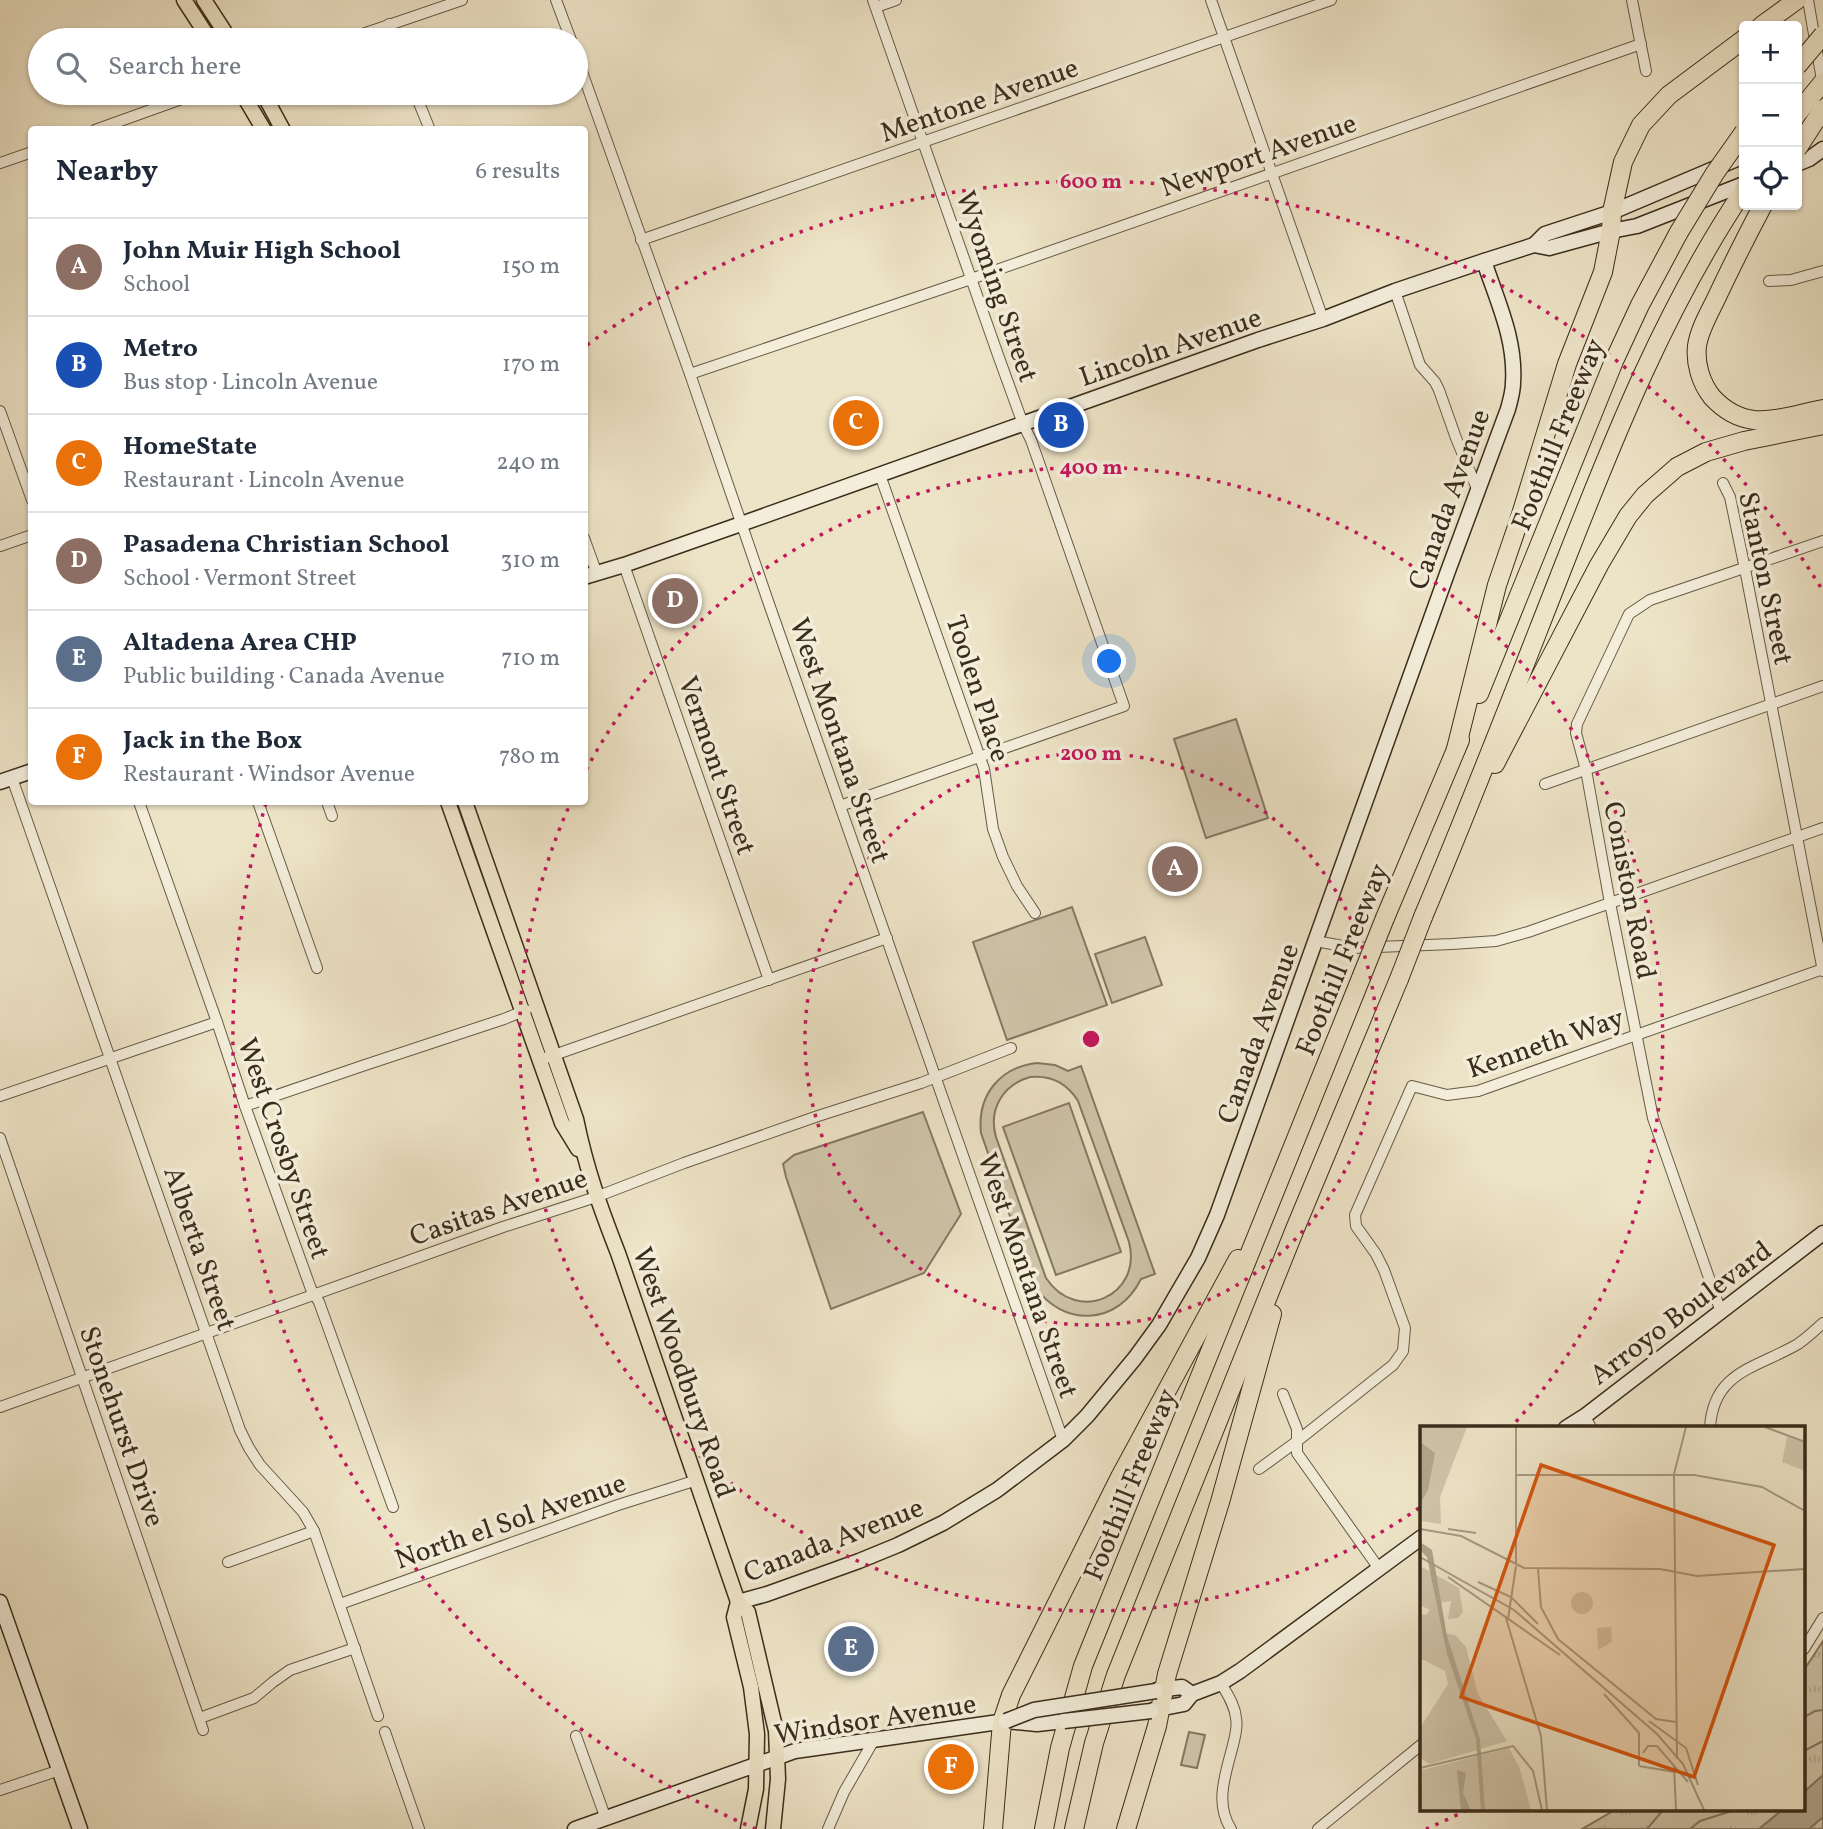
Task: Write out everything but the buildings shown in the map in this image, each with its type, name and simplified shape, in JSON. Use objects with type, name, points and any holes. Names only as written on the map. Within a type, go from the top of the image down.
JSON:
[{"type":"highway","points":[[1769,21],[1797,0]]},
{"type":"highway","points":[[1802,60],[1823,35]]},
{"type":"highway","points":[[1456,749],[1497,585],[1567,364],[1603,272],[1623,162],[1641,125],[1669,95],[1739,43]]},
{"type":"highway","points":[[1802,108],[1823,84]]},
{"type":"highway","points":[[1798,147],[1823,109]]},
{"type":"highway","name":"Foothill Freeway","points":[[1044,1829],[1060,1748],[1083,1666],[1385,918],[1614,361],[1679,232],[1739,139]]},
{"type":"highway","name":"Foothill Freeway","points":[[1074,1829],[1094,1743],[1116,1675],[1460,828],[1593,491],[1633,394],[1669,320],[1739,195]]},
{"type":"highway","points":[[1760,210],[1700,336],[1697,357],[1701,377],[1715,401],[1742,417],[1764,420],[1823,409]]},
{"type":"highway","points":[[1460,828],[1600,565],[1629,516],[1645,495],[1677,467],[1706,452],[1744,441],[1823,425]]},
{"type":"highway","points":[[993,1829],[1004,1721],[1012,1693],[1120,1477],[1274,1195]]},
{"type":"highway","points":[[1126,1829],[1157,1726],[1155,1710],[1160,1690],[1220,1502],[1296,1229]]},
{"type":"main road","points":[[184,0],[202,28]]},
{"type":"main road","points":[[204,0],[222,28]]},
{"type":"main road","points":[[249,105],[262,126]]},
{"type":"main road","points":[[269,105],[281,126]]},
{"type":"main road","name":"West Woodbury Road","points":[[449,805],[530,1008]]},
{"type":"main road","name":"West Woodbury Road","points":[[466,805],[547,1057],[576,1119],[584,1159],[596,1197],[623,1265],[738,1602],[748,1612],[776,1731],[778,1779],[773,1829]]},
{"type":"main road","name":"West Woodbury Road","points":[[738,1602],[734,1618],[756,1717],[756,1789],[748,1829]]},
{"type":"street","points":[[378,28],[462,0]]},
{"type":"street","points":[[556,0],[566,28]]},
{"type":"street","points":[[874,4],[896,0]]},
{"type":"street","points":[[1211,0],[1324,319]]},
{"type":"street","name":"Mentone Avenue","points":[[641,240],[1331,0]]},
{"type":"street","points":[[1632,0],[1646,71]]},
{"type":"street","points":[[1808,0],[1823,84]]},
{"type":"street","name":"Wyoming Street","points":[[874,4],[1124,706],[979,757]]},
{"type":"street","points":[[389,24],[390,28]]},
{"type":"street","name":"Newport Avenue","points":[[690,374],[971,279],[1641,44]]},
{"type":"street","name":"West Montana Street","points":[[588,89],[1063,1440]]},
{"type":"street","points":[[105,126],[164,105]]},
{"type":"street","points":[[420,105],[428,126]]},
{"type":"street","points":[[1802,133],[1823,139]]},
{"type":"street","points":[[1802,162],[1823,149]]},
{"type":"street","points":[[0,163],[28,153]]},
{"type":"street","name":"Lincoln Avenue","points":[[1534,245],[1545,233],[1612,212],[1739,158]]},
{"type":"street","name":"Lincoln Avenue","points":[[591,575],[1484,261],[1534,245],[1549,248],[1637,226],[1739,189]]},
{"type":"street","name":"Canada Avenue","points":[[738,1602],[767,1594],[898,1545],[997,1490],[1063,1440],[1087,1416],[1135,1358],[1166,1313],[1198,1258],[1217,1216],[1448,570],[1508,410],[1513,386],[1511,342],[1484,261]]},
{"type":"street","points":[[1769,281],[1791,281],[1823,271]]},
{"type":"street","points":[[1395,291],[1420,365],[1439,390],[1478,491]]},
{"type":"street","points":[[0,411],[28,489]]},
{"type":"street","name":"Toolen Place","points":[[880,475],[984,769],[996,839],[1017,886],[1035,913]]},
{"type":"street","name":"Stanton Street","points":[[1723,484],[1730,497],[1745,569],[1823,970]]},
{"type":"street","points":[[0,546],[28,536]]},
{"type":"street","points":[[1745,569],[1823,541]]},
{"type":"street","name":"Vermont Street","points":[[624,565],[769,980]]},
{"type":"street","name":"Coniston Road","points":[[1721,1312],[1653,1118],[1586,770],[1576,733],[1577,724],[1629,614],[1650,600],[1745,569]]},
{"type":"street","points":[[1545,784],[1823,686]]},
{"type":"street","points":[[840,806],[979,757]]},
{"type":"street","points":[[6,780],[28,772]]},
{"type":"street","name":"Alberta Street","points":[[6,780],[109,1058],[240,1430],[260,1465],[303,1512],[314,1531],[378,1716]]},
{"type":"street","name":"West Crosby Street","points":[[140,805],[245,1107],[393,1507]]},
{"type":"street","points":[[259,805],[317,968]]},
{"type":"street","points":[[328,805],[332,816]]},
{"type":"street","points":[[1316,941],[1353,948],[1496,941],[1823,828]]},
{"type":"street","points":[[547,1057],[887,938]]},
{"type":"street","name":"Kenneth Way","points":[[1259,1469],[1393,1365],[1403,1351],[1405,1328],[1384,1270],[1356,1226],[1355,1215],[1412,1086],[1447,1095],[1478,1091],[1823,970]]},
{"type":"street","points":[[245,1107],[530,1008]]},
{"type":"street","points":[[0,1096],[217,1022]]},
{"type":"street","name":"Casitas Avenue","points":[[0,1408],[503,1227],[936,1077],[1011,1048]]},
{"type":"street","name":"Stonehurst Drive","points":[[0,1138],[203,1730]]},
{"type":"street","name":"Arroyo Boulevard","points":[[1588,1422],[1721,1312],[1823,1233]]},
{"type":"street","points":[[1710,1426],[1714,1403],[1728,1382],[1748,1367],[1801,1342],[1823,1323]]},
{"type":"street","points":[[1283,1394],[1297,1429],[1297,1453],[1380,1570]]},
{"type":"street","name":"North el Sol Avenue","points":[[340,1604],[618,1505],[697,1480]]},
{"type":"street","points":[[228,1562],[314,1531]]},
{"type":"street","points":[[1004,1721],[1037,1724],[1184,1704],[1192,1694],[1221,1683],[1240,1671],[1420,1539]]},
{"type":"street","points":[[0,1602],[80,1829]]},
{"type":"street","points":[[1806,1646],[1823,1618]]},
{"type":"street","points":[[200,1718],[254,1698],[290,1670],[355,1648]]},
{"type":"street","points":[[1221,1683],[1232,1703],[1237,1722],[1221,1804],[1225,1821],[1231,1829]]},
{"type":"street","points":[[1004,1721],[1034,1710],[1160,1690],[1182,1687],[1192,1694]]},
{"type":"street","name":"Windsor Avenue","points":[[576,1829],[777,1756],[812,1748],[1004,1721]]},
{"type":"street","points":[[385,1732],[419,1829]]},
{"type":"street","points":[[576,1736],[606,1819]]},
{"type":"street","points":[[828,1829],[844,1792],[874,1740]]},
{"type":"street","points":[[1318,1829],[1420,1746]]},
{"type":"street","points":[[0,1790],[60,1770]]},
{"type":"green space","points":[[1236,719],[1268,818],[1206,838],[1174,739]]},
{"type":"green space","points":[[1072,907],[1107,1005],[1007,1040],[973,942]]},
{"type":"green space","points":[[1145,937],[1162,985],[1112,1003],[1095,954]]},
{"type":"green space","points":[[1037,1063],[1055,1065],[1068,1071],[1081,1066],[1155,1274],[1141,1279],[1131,1295],[1119,1306],[1104,1313],[1089,1316],[1059,1309],[1034,1285],[981,1133],[981,1119],[987,1095],[1002,1077]],"holes":[[[1030,1077],[1045,1077],[1058,1082],[1069,1089],[1078,1101],[1129,1242],[1131,1261],[1126,1277],[1117,1290],[1104,1298],[1090,1302],[1074,1300],[1059,1292],[1046,1278],[996,1137],[994,1117],[1000,1100],[1012,1086]]]},
{"type":"green space","points":[[1069,1103],[1121,1252],[1056,1275],[1003,1127]]},
{"type":"green space","points":[[923,1112],[961,1214],[924,1273],[831,1309],[783,1164],[794,1155]]},
{"type":"green space","points":[[1823,1641],[1823,1829],[1582,1829],[1612,1812],[1806,1812],[1806,1667]]},
{"type":"green space","points":[[1823,1710],[1823,1741],[1806,1750],[1806,1716]]},
{"type":"green space","points":[[1189,1732],[1205,1735],[1197,1768],[1181,1765]]},
{"type":"green space","points":[[1661,1812],[1729,1812],[1700,1821],[1690,1829],[1647,1829]]},
{"type":"shaded area","points":[[1823,1775],[1823,1817],[1809,1829],[1759,1829],[1780,1812],[1806,1812],[1806,1790]]},
{"type":"place","name":"HomeState","points":[[856,423]]},
{"type":"place","name":"Metro","points":[[1061,425]]},
{"type":"place","name":"Pasadena Christian School","points":[[675,601]]},
{"type":"place","name":"John Muir High School","points":[[1175,869]]},
{"type":"place","name":"Altadena Area CHP","points":[[851,1649]]},
{"type":"place","name":"Jack in the Box","points":[[951,1767]]}]
